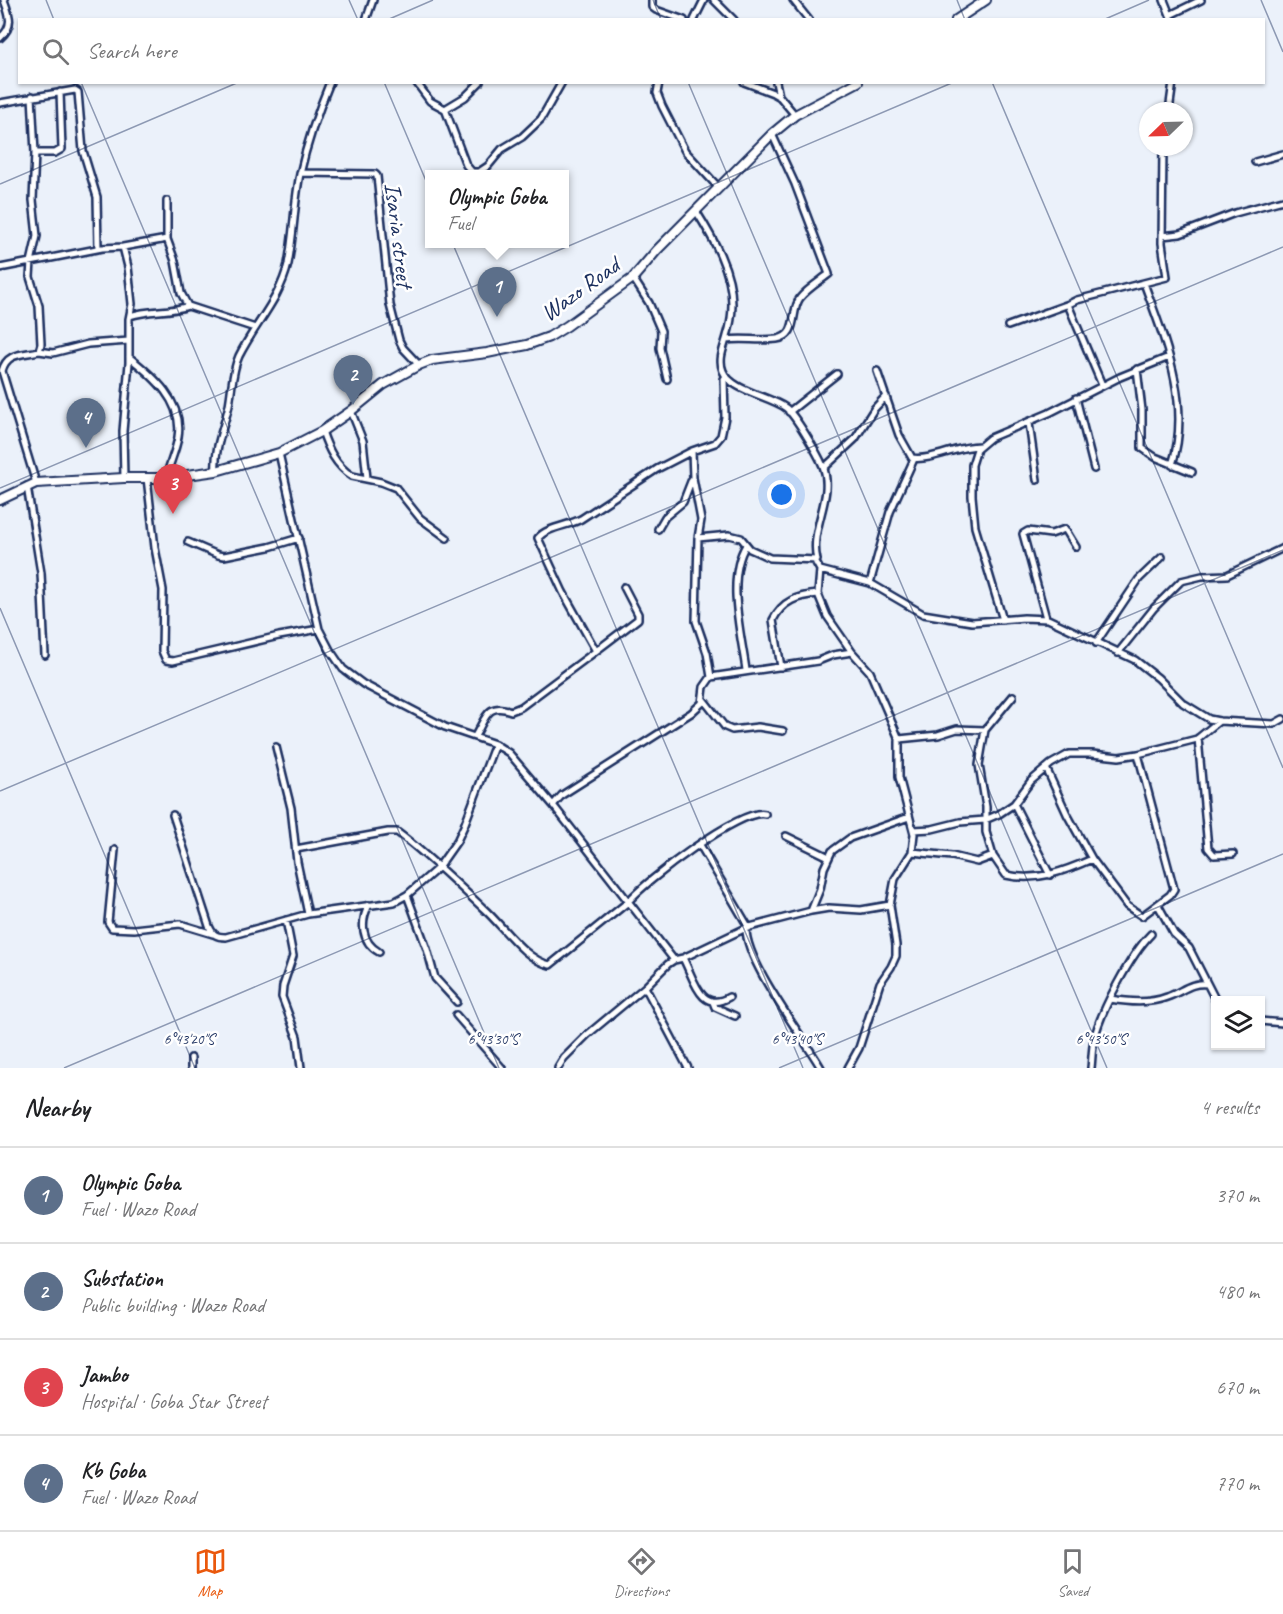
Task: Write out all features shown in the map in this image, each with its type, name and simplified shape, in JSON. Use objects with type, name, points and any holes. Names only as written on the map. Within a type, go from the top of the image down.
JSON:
[{"type":"main road","points":[[959,18],[986,0]]},
{"type":"main road","name":"Wazo Road","points":[[0,500],[36,483],[166,478],[216,471],[279,453],[322,431],[351,411],[383,384],[418,365],[432,360],[527,345],[549,337],[633,278],[772,134],[795,115],[855,84]]},
{"type":"street","points":[[0,38],[10,26],[4,0]]},
{"type":"street","points":[[369,18],[374,0]]},
{"type":"street","points":[[652,0],[652,7],[656,10],[678,18]]},
{"type":"street","points":[[695,18],[704,0]]},
{"type":"street","points":[[714,0],[732,18]]},
{"type":"street","points":[[793,0],[807,18]]},
{"type":"street","points":[[1164,0],[1171,17],[1202,0]]},
{"type":"street","points":[[216,471],[216,449],[238,358],[279,291],[288,264],[301,173],[329,84]]},
{"type":"street","points":[[418,84],[430,100],[445,110],[466,165],[470,170]]},
{"type":"street","points":[[445,110],[465,97],[478,84]]},
{"type":"street","points":[[482,170],[502,149],[522,137],[541,118],[561,84]]},
{"type":"street","points":[[659,84],[657,93],[662,106],[686,151],[719,188]]},
{"type":"street","points":[[750,84],[779,96],[795,115]]},
{"type":"street","points":[[776,84],[779,96]]},
{"type":"street","points":[[842,84],[845,91]]},
{"type":"street","points":[[1170,102],[1173,84]]},
{"type":"street","points":[[0,103],[75,90],[79,96],[83,151],[97,197],[98,249]]},
{"type":"street","points":[[35,153],[55,153],[62,149],[60,92]]},
{"type":"street","points":[[32,96],[35,153],[33,200],[37,236],[30,262],[30,277],[39,306],[41,344],[39,351]]},
{"type":"street","points":[[726,340],[778,339],[786,335],[793,326],[800,297],[829,274],[795,184],[772,134]]},
{"type":"street","points":[[1255,162],[1283,154]]},
{"type":"street","points":[[1008,326],[1077,300],[1167,277],[1162,236],[1163,156]]},
{"type":"street","name":"Isaria street","points":[[301,173],[375,174],[377,176],[390,305],[399,340],[418,365]]},
{"type":"street","points":[[1162,236],[1180,234],[1235,213],[1283,200]]},
{"type":"street","points":[[167,201],[167,238],[175,261],[181,293],[188,306]]},
{"type":"street","points":[[696,211],[712,237],[730,283],[732,305],[726,340],[722,347],[721,362],[726,376],[732,382],[784,407],[818,454],[824,468],[826,489],[814,547],[817,560],[815,561],[820,570],[818,594],[827,616],[852,652],[870,672],[899,739],[899,777],[913,830],[912,852],[895,879],[890,905],[896,956],[880,983],[859,1048],[848,1068]]},
{"type":"street","points":[[0,268],[167,238]]},
{"type":"street","points":[[123,247],[128,267],[132,304],[123,431],[124,478]]},
{"type":"street","points":[[633,278],[649,303],[661,331],[660,348],[667,379]]},
{"type":"street","points":[[1144,284],[1169,357],[1180,413],[1179,433],[1172,465]]},
{"type":"street","points":[[1070,304],[1069,307],[1102,385]]},
{"type":"street","points":[[130,316],[148,311],[173,311],[188,306],[255,328]]},
{"type":"street","points":[[36,483],[3,376],[2,364],[16,355],[39,351],[53,353],[88,344],[129,340]]},
{"type":"street","points":[[129,357],[160,384],[171,401],[178,420],[179,435],[166,478]]},
{"type":"street","points":[[1003,620],[975,527],[972,465],[979,446],[990,438],[1029,423],[1102,385],[1169,357]]},
{"type":"street","points":[[1137,369],[1142,410],[1142,448],[1155,457],[1192,472]]},
{"type":"street","points":[[877,371],[899,435],[910,456],[915,459],[968,446],[979,446]]},
{"type":"street","points":[[789,412],[837,374]]},
{"type":"street","points":[[596,651],[554,574],[539,542],[539,536],[581,519],[657,469],[692,451],[715,443],[721,436],[725,417],[723,379],[726,376]]},
{"type":"street","points":[[824,468],[855,439],[874,409],[886,396]]},
{"type":"street","points":[[1076,398],[1094,469]]},
{"type":"street","points":[[351,411],[363,441],[367,478]]},
{"type":"street","points":[[1029,423],[1038,480]]},
{"type":"street","points":[[322,431],[332,457],[352,476],[367,478],[396,488],[420,518],[447,537]]},
{"type":"street","points":[[692,451],[693,478],[700,511],[696,621],[707,653],[711,677]]},
{"type":"street","points":[[279,453],[319,629],[343,669],[363,684],[445,727],[495,744],[509,753],[553,805],[674,960]]},
{"type":"street","points":[[870,583],[890,512],[915,459]]},
{"type":"street","points":[[147,478],[155,548],[164,590],[162,651],[166,660],[173,661],[319,629]]},
{"type":"street","points":[[658,529],[665,518],[683,502],[693,478]]},
{"type":"street","points":[[27,486],[41,573],[45,655]]},
{"type":"street","points":[[1046,618],[1023,534],[1028,531],[1051,534],[1065,529],[1076,547]]},
{"type":"street","points":[[698,538],[729,535],[741,538],[750,549],[770,558],[817,560]]},
{"type":"street","points":[[188,543],[224,556],[299,538]]},
{"type":"street","points":[[746,670],[737,599],[740,555],[747,544]]},
{"type":"street","points":[[1118,653],[1154,608],[1181,581],[1199,576],[1227,575],[1283,548]]},
{"type":"street","points":[[1096,643],[1139,579],[1162,557]]},
{"type":"street","points":[[820,570],[870,583],[931,617],[972,622],[1046,618],[1135,660],[1191,709],[1209,719],[1274,724],[1283,719]]},
{"type":"street","points":[[475,736],[486,717],[495,708],[511,711],[521,707],[638,619],[638,614],[624,587]]},
{"type":"street","points":[[781,667],[773,620],[783,605],[799,596],[818,594]]},
{"type":"street","points":[[553,805],[562,795],[691,713],[702,703],[704,687],[711,677],[818,661],[833,655],[852,652]]},
{"type":"street","points":[[1013,696],[985,730],[979,765],[986,807],[985,820],[993,856],[1006,875],[1029,877],[1050,875],[1092,859]]},
{"type":"street","points":[[703,699],[725,727],[732,730],[758,728],[783,731]]},
{"type":"street","points":[[913,830],[985,820],[999,814],[1014,804],[1031,781],[1046,768],[1058,759],[1071,754],[1119,757],[1138,754],[1198,738],[1219,721]]},
{"type":"street","points":[[899,739],[939,735],[957,729],[985,730]]},
{"type":"street","points":[[1198,738],[1208,848],[1214,855],[1233,854]]},
{"type":"street","points":[[115,850],[108,922],[112,928],[134,929],[180,924],[218,937],[226,937],[309,914],[394,902],[407,895],[438,868],[464,826],[495,744]]},
{"type":"street","points":[[276,747],[291,808],[296,849],[309,914]]},
{"type":"street","points":[[1046,768],[1067,814],[1092,859],[1127,906],[1134,913],[1142,916],[1174,892],[1174,888],[1138,754]]},
{"type":"street","points":[[1014,804],[1050,875]]},
{"type":"street","points":[[296,849],[397,832],[486,910],[531,956],[541,963],[550,965],[628,902],[637,891],[723,828],[744,817],[759,812],[765,814]]},
{"type":"street","points":[[173,815],[213,934]]},
{"type":"street","points":[[812,911],[824,868],[832,851],[850,838],[909,817]]},
{"type":"street","points":[[786,836],[829,858]]},
{"type":"street","points":[[700,845],[747,928],[747,940],[753,957],[768,986],[821,1068]]},
{"type":"street","points":[[912,852],[952,856],[977,862],[993,856]]},
{"type":"street","points":[[407,895],[435,978],[457,1002]]},
{"type":"street","points":[[369,905],[363,916],[363,924],[368,943],[379,952]]},
{"type":"street","points":[[561,1067],[564,1059],[587,1035],[674,960],[747,928],[812,911],[829,908],[861,910],[890,905]]},
{"type":"street","points":[[1158,905],[1174,934],[1187,945],[1213,996]]},
{"type":"street","points":[[286,920],[293,956],[282,996],[297,1037],[301,1068]]},
{"type":"street","points":[[1090,1068],[1094,1039],[1110,999],[1132,958],[1151,934]]},
{"type":"street","points":[[683,958],[701,994],[707,1001],[720,1002],[729,997]]},
{"type":"street","points":[[1110,999],[1137,1002],[1160,999],[1193,984],[1207,984]]},
{"type":"street","points":[[645,987],[676,1050],[688,1068]]},
{"type":"street","points":[[713,1002],[715,1007],[735,1016]]},
{"type":"street","points":[[456,1015],[502,1068]]},
{"type":"street","points":[[1265,1021],[1283,1023]]},
{"type":"street","points":[[191,1058],[191,1068]]},
{"type":"place","name":"Olympic Goba","points":[[497,317]]},
{"type":"place","name":"Substation","points":[[353,405]]},
{"type":"place","name":"Kb Goba","points":[[86,448]]},
{"type":"place","name":"Jambo","points":[[173,514]]}]
